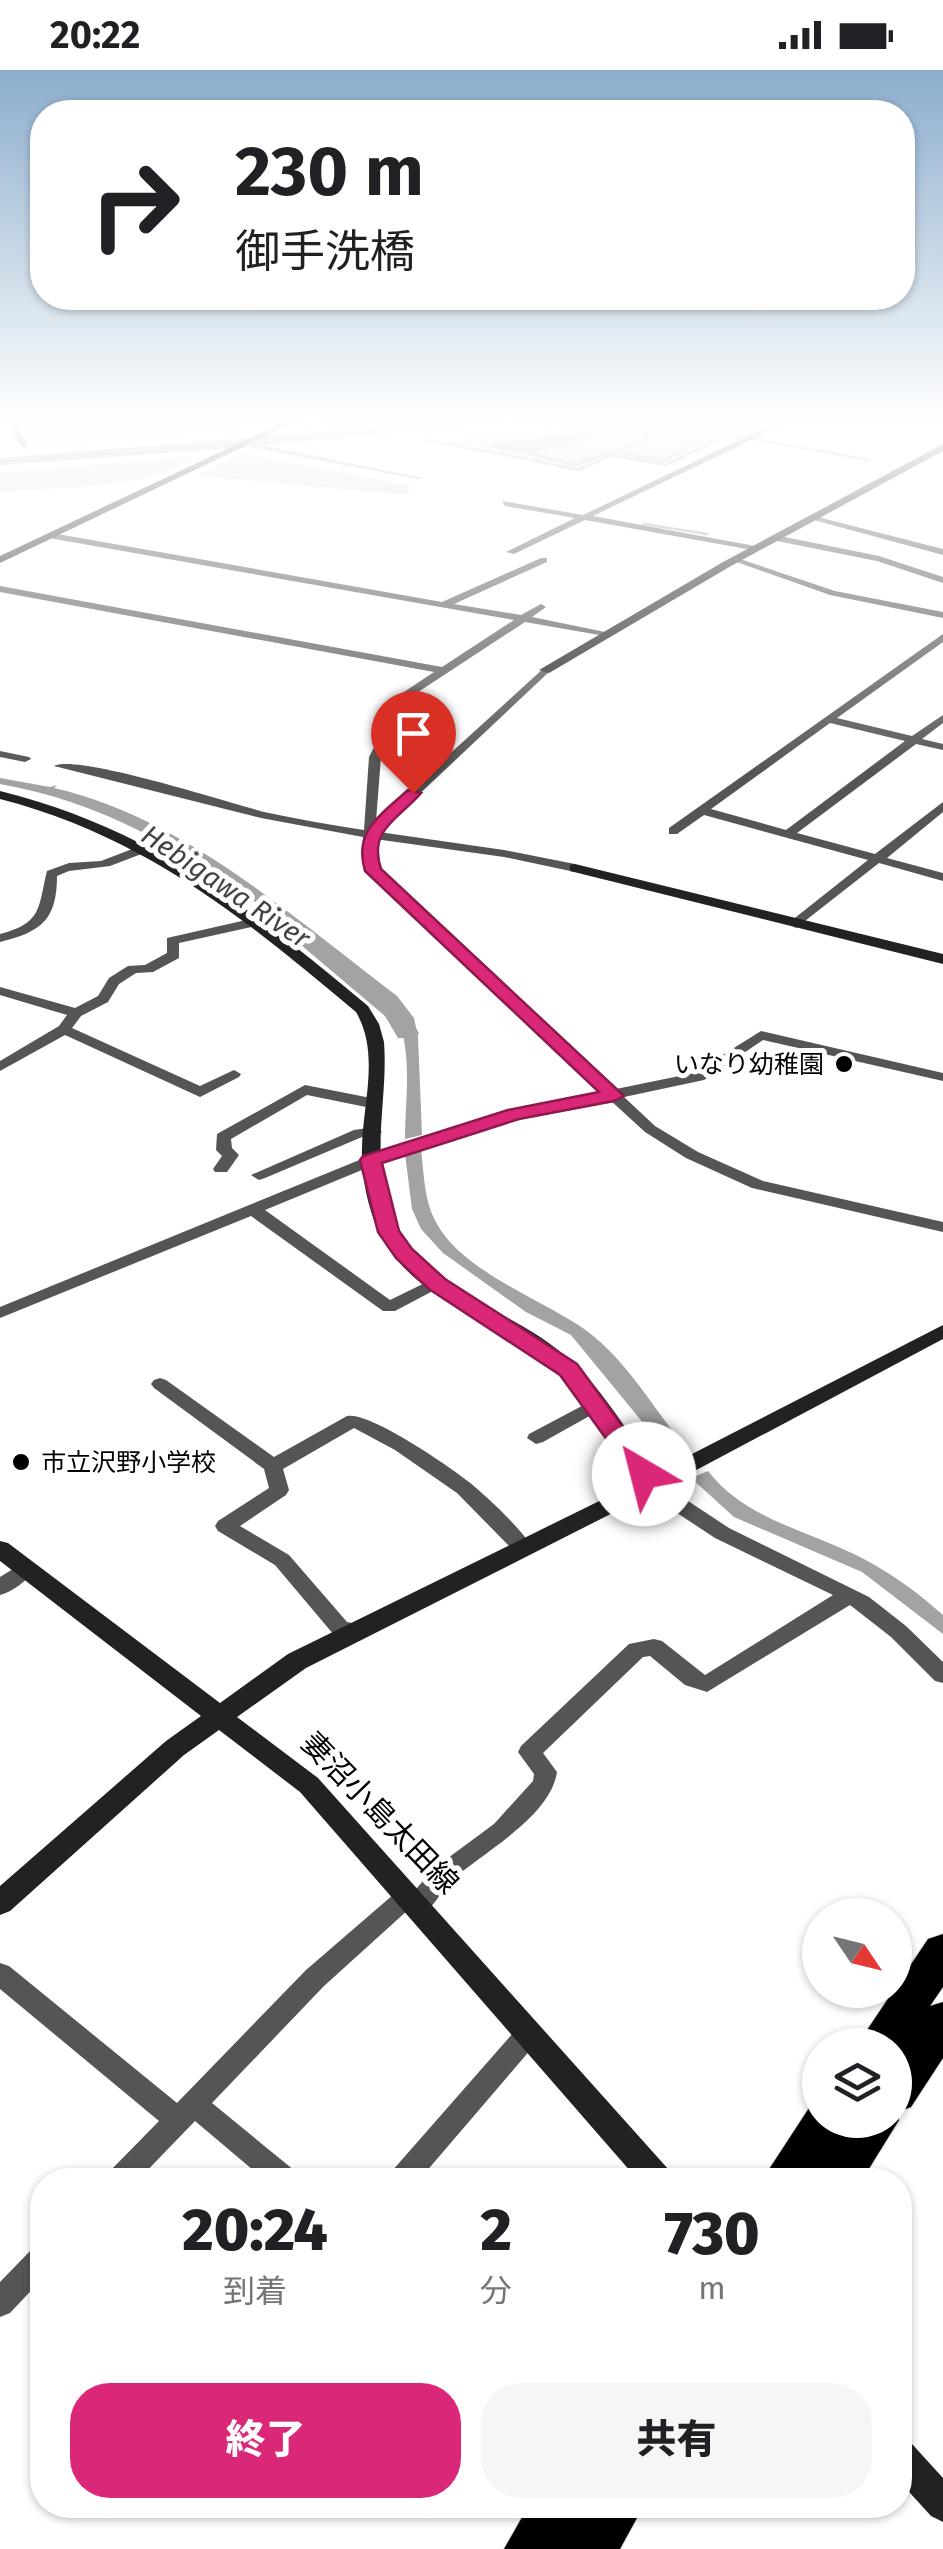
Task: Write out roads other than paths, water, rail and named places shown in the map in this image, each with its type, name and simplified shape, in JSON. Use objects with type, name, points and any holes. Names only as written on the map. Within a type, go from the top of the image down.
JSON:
[{"type":"highway","points":[[890,2028],[943,1952]]},
{"type":"highway","points":[[912,2066],[943,2020]]},
{"type":"highway","points":[[793,2168],[814,2138]]},
{"type":"highway","points":[[843,2168],[864,2138]]},
{"type":"highway","points":[[530,2549],[552,2518]]},
{"type":"highway","points":[[588,2549],[609,2518]]},
{"type":"street","points":[[0,560],[44,540]]},
{"type":"street","points":[[73,540],[605,633]]},
{"type":"street","points":[[444,604],[544,560],[511,552],[537,540]]},
{"type":"street","points":[[706,540],[756,548]]},
{"type":"street","points":[[372,833],[545,670],[773,540]]},
{"type":"street","points":[[778,540],[879,558],[943,580]]},
{"type":"street","points":[[898,540],[943,552]]},
{"type":"street","points":[[738,558],[837,594],[943,615]]},
{"type":"street","points":[[0,589],[440,670]]},
{"type":"street","points":[[540,607],[405,696],[375,756],[368,858],[373,871],[650,1129],[692,1155],[758,1186],[943,1226]]},
{"type":"street","points":[[673,831],[943,637]]},
{"type":"street","points":[[788,834],[943,718]]},
{"type":"street","points":[[831,720],[943,747]]},
{"type":"street","points":[[0,754],[24,760]]},
{"type":"street","points":[[60,766],[134,778],[288,821],[521,855],[943,959]]},
{"type":"street","points":[[0,795],[65,810],[230,899],[369,1017],[374,1036],[374,1132],[388,1232],[404,1254],[437,1284],[551,1354],[577,1378],[658,1481],[725,1538],[850,1595],[892,1626],[943,1674]]},
{"type":"street","points":[[796,924],[943,806]]},
{"type":"street","points":[[704,810],[943,877]]},
{"type":"street","points":[[0,938],[24,930],[44,916],[52,901],[51,874],[60,868],[98,865],[140,850]]},
{"type":"street","points":[[0,1068],[64,1030],[76,1013],[104,999],[114,980],[174,955],[172,940],[255,922]]},
{"type":"street","points":[[0,991],[76,1013]]},
{"type":"street","points":[[64,1030],[200,1092],[234,1074]]},
{"type":"street","points":[[0,1313],[251,1208],[443,1136],[515,1114],[699,1077],[761,1034],[943,1076]]},
{"type":"street","points":[[221,1169],[231,1155],[224,1150],[223,1138],[305,1090],[349,1100],[374,1100]]},
{"type":"street","points":[[259,1175],[360,1133],[374,1132]]},
{"type":"street","points":[[251,1208],[389,1307],[437,1284]]},
{"type":"street","points":[[0,1903],[218,1714],[297,1661],[658,1481],[943,1331]]},
{"type":"street","points":[[160,1384],[273,1466],[278,1490],[226,1526],[282,1560],[342,1629],[356,1631]]},
{"type":"street","points":[[536,1438],[595,1405]]},
{"type":"street","points":[[273,1466],[354,1420],[402,1446],[464,1488],[524,1549]]},
{"type":"street","name":"妻沼小島太田線","points":[[0,1549],[309,1785],[648,2168]]},
{"type":"street","points":[[0,1588],[26,1568]]},
{"type":"street","points":[[132,2168],[315,1978],[494,1839],[544,1784],[546,1772],[529,1752],[636,1650],[654,1647],[706,1684],[850,1595]]},
{"type":"street","points":[[0,1974],[268,2168]]},
{"type":"street","points":[[412,2168],[529,2032]]},
{"type":"street","points":[[0,2303],[30,2272]]},
{"type":"street","points":[[912,2469],[943,2504]]},
{"type":"waterway","name":"Hebigawa River","points":[[296,929],[394,1012],[407,1033]]},
{"type":"place","name":"いなり幼稚園","points":[[844,1064]]},
{"type":"place","name":"市立沢野小学校","points":[[21,1462]]}]
